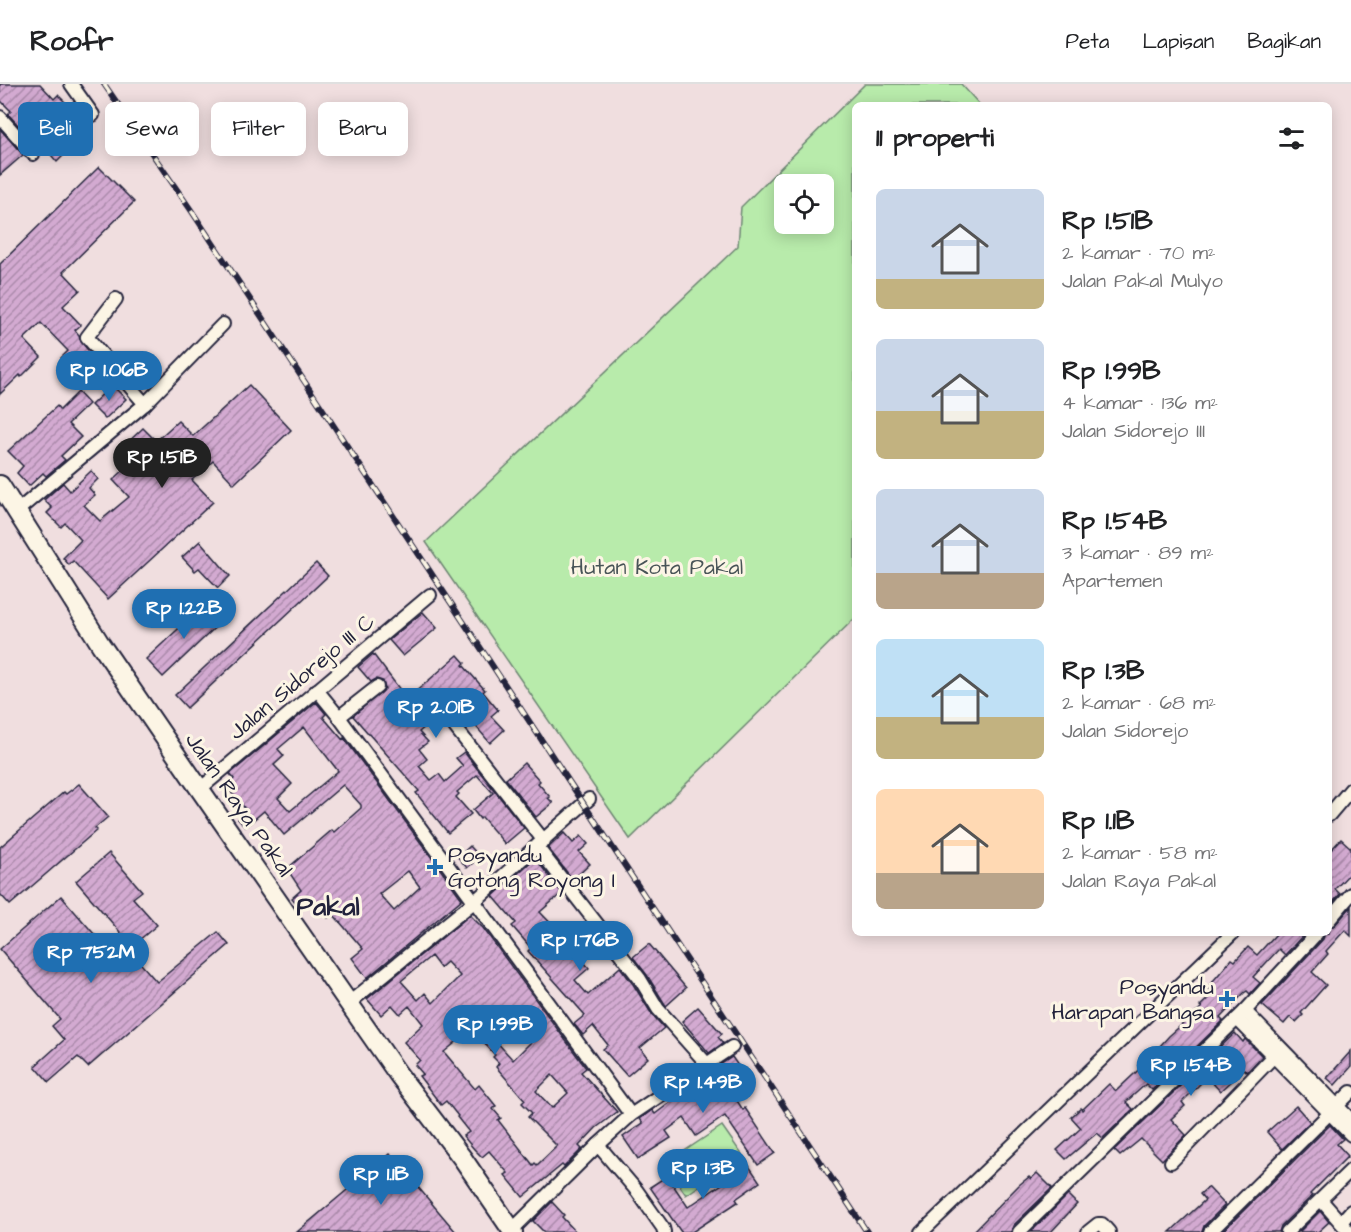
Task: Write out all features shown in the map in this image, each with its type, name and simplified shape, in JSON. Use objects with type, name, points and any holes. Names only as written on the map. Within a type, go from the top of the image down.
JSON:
[{"type":"main road","name":"Jalan Raya Pakal","points":[[6,501],[200,789],[398,1074],[463,1159],[512,1231]]},
{"type":"street","points":[[71,84],[84,102]]},
{"type":"street","points":[[0,117],[18,137]]},
{"type":"street","points":[[116,299],[87,337],[145,404]]},
{"type":"street","points":[[6,501],[145,404],[223,324]]},
{"type":"street","name":"Jalan Sidorejo III C","points":[[200,789],[430,595]]},
{"type":"street","points":[[339,717],[378,687]]},
{"type":"street","points":[[317,690],[631,1114]]},
{"type":"street","points":[[455,727],[640,979],[658,1009],[707,1064]]},
{"type":"street","points":[[1332,811],[1351,789]]},
{"type":"street","points":[[349,1003],[475,901],[589,799]]},
{"type":"street","points":[[1332,916],[1351,894]]},
{"type":"street","points":[[922,1232],[1230,936]]},
{"type":"street","points":[[1018,1232],[1241,1015],[1314,936]]},
{"type":"street","points":[[1241,1015],[1274,1056],[1333,1110],[1351,1120]]},
{"type":"street","points":[[1241,1015],[1333,1110],[1351,1135]]},
{"type":"street","points":[[512,1231],[631,1114],[732,1047]]},
{"type":"street","points":[[1171,1162],[1274,1056]]},
{"type":"street","points":[[1210,1232],[1351,1092]]},
{"type":"street","points":[[598,1145],[637,1191],[664,1232]]},
{"type":"street","points":[[1287,1232],[1351,1170]]},
{"type":"street","points":[[1321,1200],[1349,1232]]},
{"type":"street","points":[[1341,1222],[1351,1211]]},
{"type":"street","points":[[1088,1232],[1098,1224],[1102,1224],[1109,1232]]},
{"type":"green space","name":"Hutan Kota Pakal","points":[[865,84],[961,84],[977,102],[852,102],[852,621],[630,839],[426,542],[738,246],[741,207],[774,174],[774,234],[834,234],[834,174],[774,174]]},
{"type":"green space","points":[[722,1126],[743,1156],[686,1195],[665,1164]]},
{"type":"building","points":[[0,84],[40,84],[54,99],[58,95],[65,102],[18,102],[18,125],[8,114],[11,111],[0,100]]},
{"type":"building","points":[[0,129],[18,149],[18,156],[22,156],[0,175]]},
{"type":"building","points":[[52,156],[63,156],[57,162]]},
{"type":"building","points":[[99,167],[134,202],[63,272],[80,290],[63,306],[81,325],[75,330],[81,342],[113,379],[105,387],[88,370],[80,377],[61,358],[68,351],[41,323],[24,339],[41,357],[0,394],[0,264]]},
{"type":"building","points":[[112,385],[126,399],[105,419],[91,405]]},
{"type":"building","points":[[249,385],[291,430],[234,484],[213,461],[192,480],[213,502],[108,599],[73,561],[69,565],[63,558],[81,540],[65,523],[61,527],[47,513],[52,508],[44,500],[63,483],[70,491],[91,471],[98,479],[89,488],[95,495],[84,505],[100,521],[129,497],[113,480],[136,459],[124,446],[143,428],[156,441],[178,421],[193,436]]},
{"type":"building","points":[[78,392],[89,404],[68,424],[81,437],[61,456],[65,460],[46,476],[43,473],[29,486],[17,473],[23,466],[8,451],[57,406],[60,410]]},
{"type":"building","points":[[200,541],[230,576],[218,588],[199,568],[195,571],[182,557]]},
{"type":"building","points":[[316,563],[328,576],[187,708],[175,695]]},
{"type":"building","points":[[206,603],[223,620],[163,677],[146,659]]},
{"type":"building","points":[[423,612],[437,628],[403,656],[389,640]]},
{"type":"building","points":[[373,654],[407,699],[458,655],[465,663],[463,665],[485,690],[483,692],[498,710],[491,716],[504,730],[490,743],[462,710],[445,724],[438,716],[419,732],[428,742],[419,749],[427,759],[419,766],[431,780],[439,774],[445,782],[463,766],[456,758],[464,752],[524,828],[505,844],[473,810],[493,793],[477,775],[457,792],[459,794],[456,797],[471,814],[448,833],[416,793],[419,791],[353,716],[385,689],[383,681],[376,679],[371,682],[358,667]]},
{"type":"building","points":[[316,702],[326,714],[323,717],[342,739],[344,738],[462,899],[367,978],[352,958],[363,949],[333,914],[328,918],[306,898],[298,905],[292,898],[301,890],[287,869],[332,830],[334,832],[361,808],[361,805],[343,785],[284,835],[264,811],[245,827],[238,819],[247,811],[226,786],[234,779],[230,774]],"holes":[[[304,727],[338,771],[290,811],[278,798],[292,784],[274,765],[284,756],[278,749]],[[408,871],[420,887],[394,911],[379,894]]]},
{"type":"building","points":[[524,763],[540,781],[538,783],[553,803],[536,817],[506,779]]},
{"type":"building","points":[[79,784],[108,817],[95,828],[97,830],[10,905],[0,894],[0,847],[64,792],[66,794]]},
{"type":"building","points":[[564,833],[573,843],[581,836],[588,844],[579,852],[590,864],[573,880],[548,848]]},
{"type":"building","points":[[1341,839],[1351,848],[1351,872],[1335,889],[1340,894],[1332,903],[1332,849]]},
{"type":"building","points":[[470,846],[480,857],[467,868],[458,857]]},
{"type":"building","points":[[109,853],[142,891],[133,898],[157,925],[132,946],[76,881]]},
{"type":"building","points":[[535,858],[562,893],[540,912],[562,935],[552,944],[564,958],[574,950],[589,968],[575,980],[588,995],[620,967],[664,1028],[640,1048],[648,1058],[627,1076],[603,1049],[608,1045],[593,1026],[583,1035],[574,1024],[585,1015],[528,951],[531,948],[512,926],[516,923],[493,896]]},
{"type":"building","points":[[61,896],[122,966],[134,956],[157,982],[218,932],[229,945],[88,1067],[78,1057],[49,1082],[35,1066],[64,1040],[52,1026],[60,1019],[0,949]]},
{"type":"building","points":[[1351,907],[1351,936],[1345,930],[1326,951],[1328,954],[1312,972],[1326,985],[1296,1022],[1290,1017],[1284,1024],[1262,1005],[1324,936],[1332,936],[1332,926]]},
{"type":"building","points":[[470,915],[483,928],[586,1068],[581,1072],[617,1112],[596,1128],[579,1146],[582,1149],[564,1167],[562,1165],[523,1197],[505,1175],[508,1173],[489,1151],[482,1157],[474,1149],[463,1136],[469,1132],[458,1116],[446,1101],[441,1105],[419,1076],[423,1074],[415,1065],[420,1060],[404,1042],[423,1024],[409,1006],[400,1014],[392,1005],[381,1015],[367,999]],"holes":[[[431,956],[440,968],[447,962],[460,976],[433,1003],[425,993],[418,1000],[401,981]],[[517,1017],[530,1032],[528,1035],[533,1040],[513,1060],[494,1039]],[[465,1035],[470,1041],[477,1035],[495,1055],[493,1057],[499,1063],[496,1067],[525,1100],[522,1103],[532,1113],[528,1117],[557,1146],[537,1165],[535,1163],[533,1165],[498,1120],[501,1118],[493,1109],[496,1106],[479,1085],[475,1089],[444,1052]],[[552,1075],[568,1093],[552,1108],[536,1091]]]},
{"type":"building","points":[[1274,936],[1302,936],[1285,955],[1279,949],[1253,977],[1260,983],[1250,994],[1247,991],[1244,993],[1220,1018],[1223,1021],[1152,1090],[1146,1084],[1126,1102],[1133,1109],[1103,1138],[1097,1133],[1066,1159],[1057,1150],[1081,1128],[1071,1117],[1081,1108],[1082,1110],[1109,1084],[1116,1091],[1150,1059],[1169,1036],[1202,1007],[1200,1006],[1213,994],[1207,988],[1232,959],[1235,961],[1248,947],[1257,955]]},
{"type":"building","points":[[649,944],[686,988],[666,1006],[633,957]]},
{"type":"building","points":[[698,1007],[722,1034],[718,1037],[723,1043],[709,1053],[682,1021]]},
{"type":"building","points":[[1235,1033],[1243,1042],[1245,1039],[1262,1056],[1247,1072],[1244,1069],[1220,1091],[1207,1077],[1182,1102],[1185,1106],[1171,1119],[1186,1135],[1162,1160],[1141,1139],[1120,1156],[1114,1150]]},
{"type":"building","points":[[1351,1051],[1351,1067],[1335,1085],[1327,1078]]},
{"type":"building","points":[[732,1057],[747,1079],[730,1090],[775,1153],[758,1165],[725,1116],[696,1136],[684,1118],[666,1131],[671,1138],[638,1159],[623,1137],[643,1123],[640,1119],[652,1110],[655,1114],[679,1096],[677,1094]]},
{"type":"building","points":[[1296,1106],[1310,1122],[1282,1149],[1267,1132]]},
{"type":"building","points":[[1330,1125],[1343,1139],[1337,1144],[1348,1156],[1310,1194],[1312,1196],[1281,1226],[1279,1232],[1222,1232]]},
{"type":"building","points":[[390,1154],[456,1232],[297,1232]]},
{"type":"building","points":[[749,1166],[760,1182],[736,1199],[738,1202],[692,1232],[681,1232],[650,1187],[667,1176],[688,1207]]},
{"type":"building","points":[[1037,1173],[1052,1188],[1013,1226],[1011,1232],[973,1232],[1019,1185]]},
{"type":"building","points":[[1208,1187],[1225,1205],[1204,1226],[1202,1232],[1170,1232],[1205,1200],[1200,1194]]},
{"type":"building","points":[[1068,1195],[1077,1204],[1051,1232],[1031,1232]]},
{"type":"building","points":[[552,1202],[576,1232],[544,1232],[533,1221]]},
{"type":"building","points":[[1320,1211],[1329,1222],[1318,1232],[1299,1232]]},
{"type":"railway","points":[[104,84],[191,210],[867,1232]]},
{"type":"place","name":"Posyandu Gotong Royong I","points":[[435,867]]},
{"type":"place","name":"Posyandu Harapan Bangsa","points":[[1227,999]]},
{"type":"district","name":"Pakal","points":[[328,906]]}]
